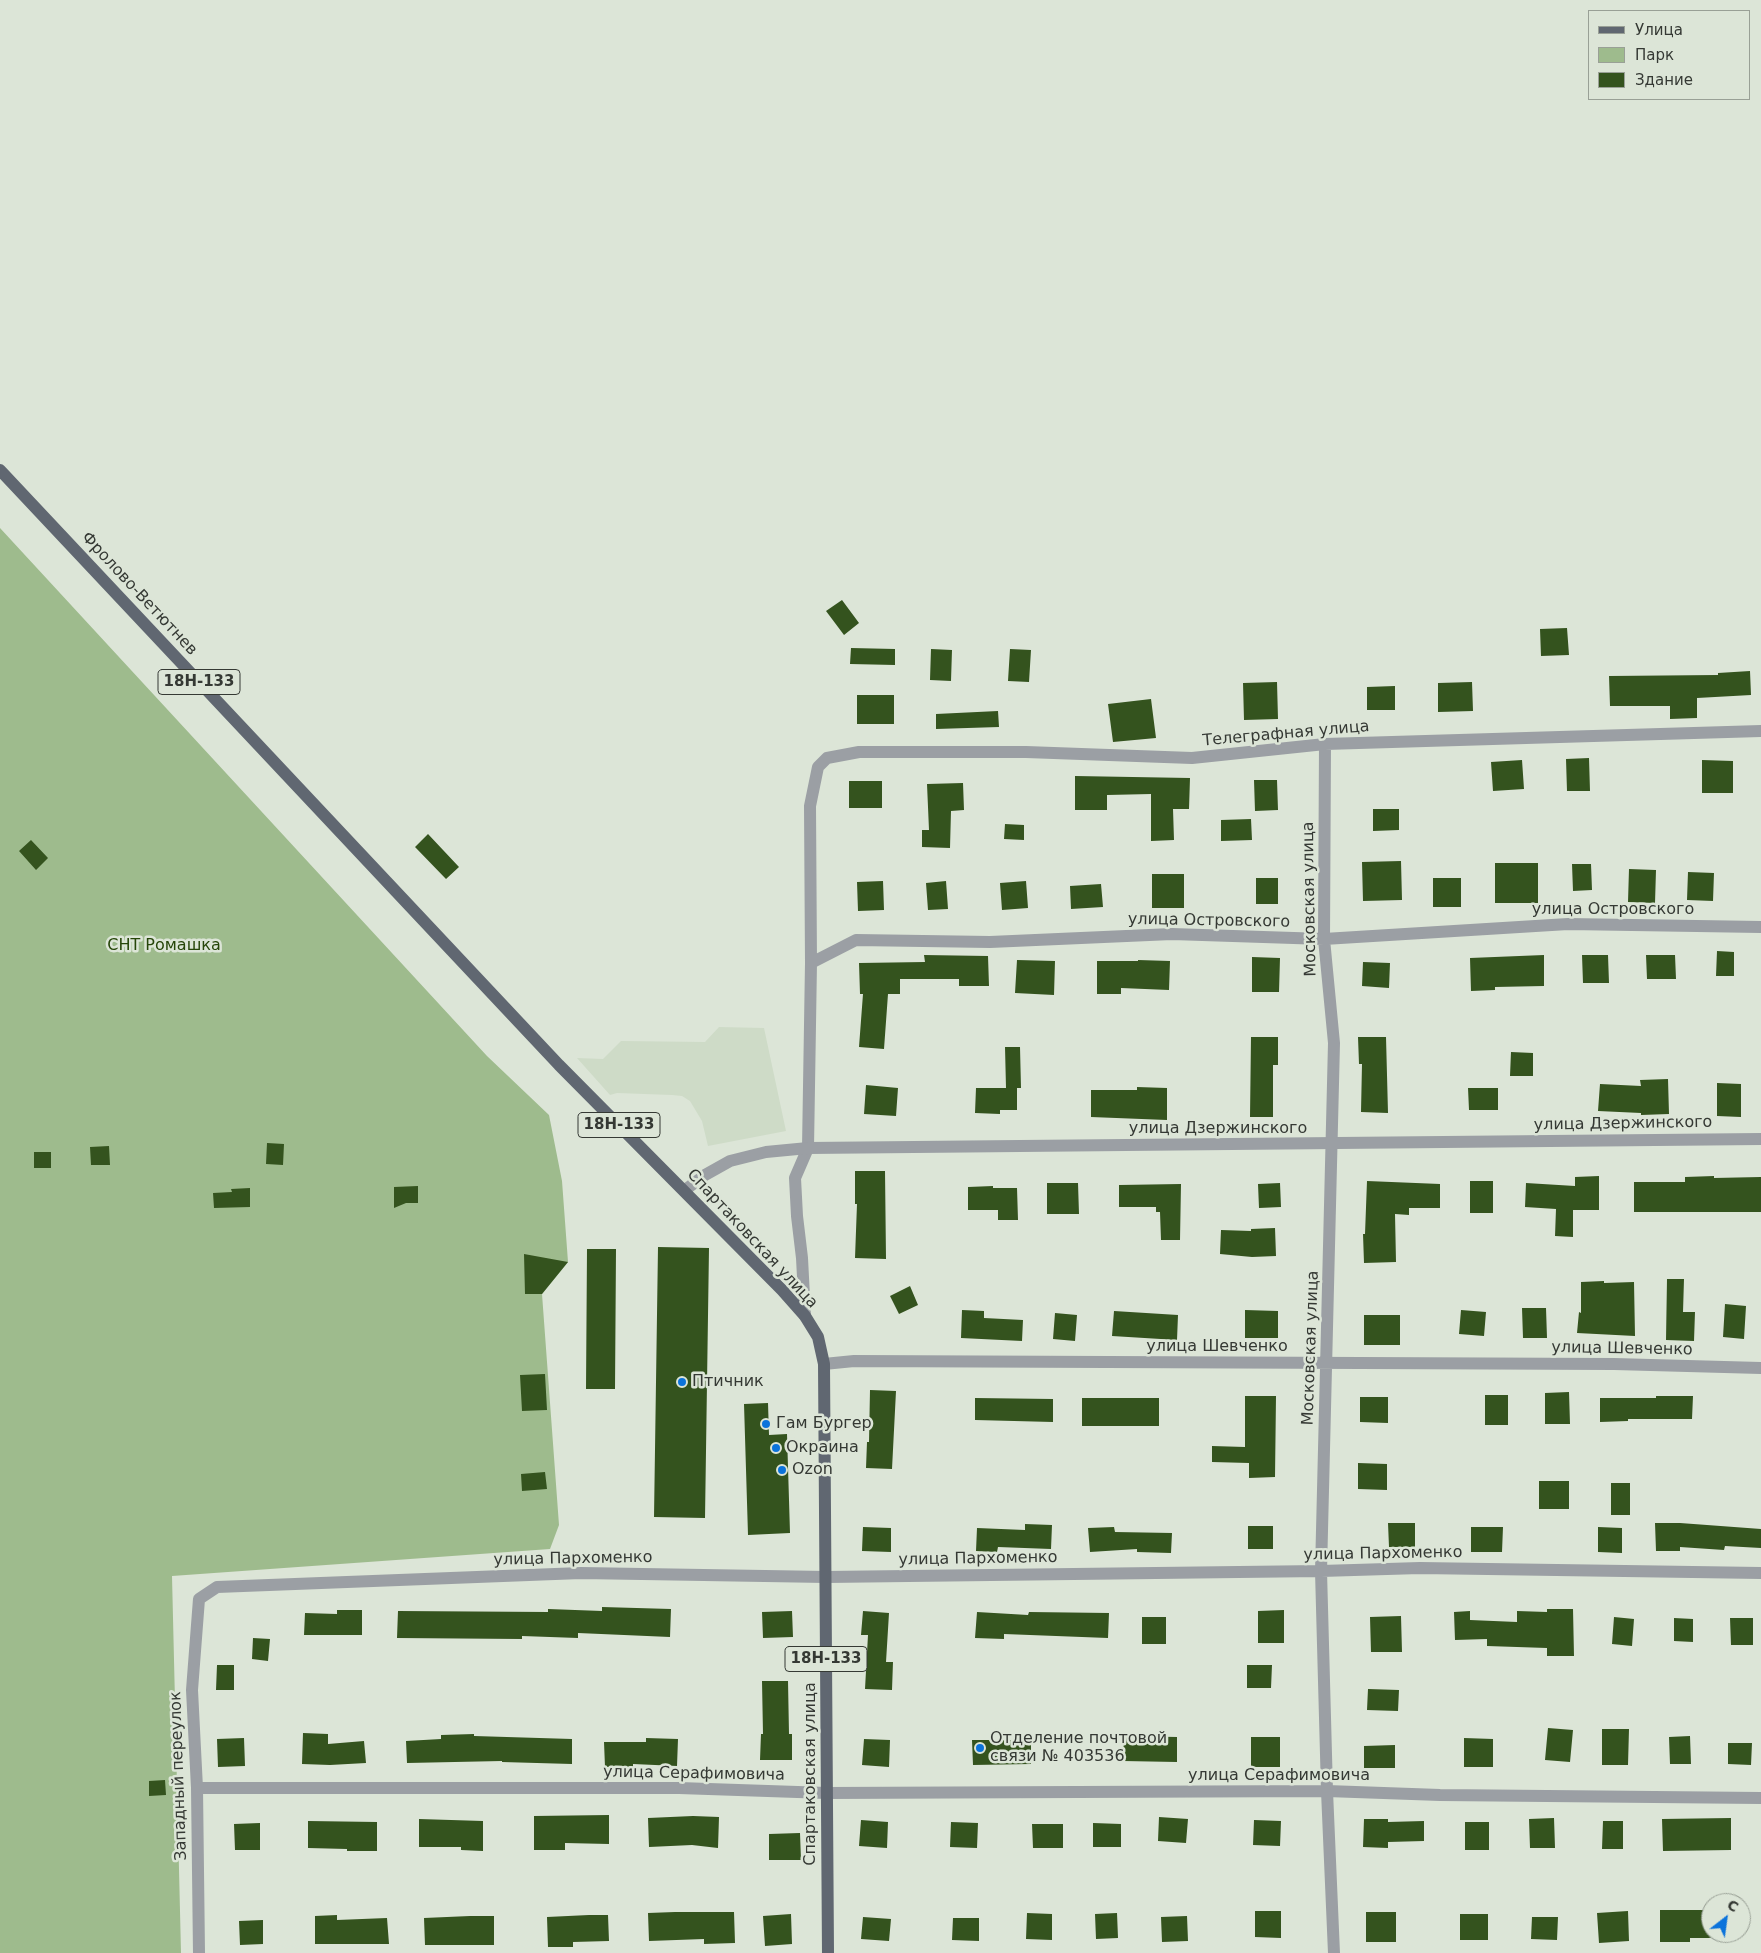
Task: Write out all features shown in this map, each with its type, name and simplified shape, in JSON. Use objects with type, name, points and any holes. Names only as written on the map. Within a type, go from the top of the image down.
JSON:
[{"type":"main road","name":"Фролово-Ветютнев","points":[[0,470],[398,894]]},
{"type":"main road","name":"Спартаковская улица","points":[[398,894],[559,1064],[782,1290],[805,1316],[818,1337],[824,1364],[828,1953]]},
{"type":"street","name":"Телеграфная улица","points":[[811,963],[810,806],[818,767],[827,758],[859,752],[1026,752],[1192,758],[1325,744],[1761,731]]},
{"type":"street","name":"Московская улица","points":[[1325,744],[1324,939],[1334,1043],[1321,1571],[1334,1953]]},
{"type":"street","name":"улица Островского","points":[[811,963],[856,940],[990,942],[1172,934],[1324,939],[1568,924],[1761,927]]},
{"type":"street","points":[[805,1316],[795,1178],[808,1148],[811,963]]},
{"type":"street","name":"улица Дзержинского","points":[[685,1190],[705,1175],[730,1161],[766,1152],[808,1148],[1761,1139]]},
{"type":"street","name":"улица Шевченко","points":[[824,1364],[854,1361],[1614,1364],[1761,1368]]},
{"type":"street","name":"улица Пархоменко","points":[[199,1599],[217,1587],[581,1573],[826,1577],[1420,1568],[1761,1573]]},
{"type":"street","name":"Западный переулок","points":[[199,1599],[192,1690],[197,1788],[199,1953]]},
{"type":"street","name":"улица Серафимовича","points":[[197,1788],[679,1788],[827,1793],[1327,1791],[1440,1795],[1761,1798]]},
{"type":"shaded area","points":[[719,1027],[764,1028],[786,1131],[708,1146],[702,1121],[690,1101],[682,1096],[672,1095],[617,1093],[610,1095],[577,1058],[603,1059],[621,1041],[705,1042]]},
{"type":"green space","name":"СНТ Ромашка","points":[[0,528],[487,1056],[549,1115],[562,1181],[568,1262],[542,1294],[559,1525],[550,1549],[172,1576],[181,1953],[0,1953]]},
{"type":"building","points":[[842,600],[859,623],[844,635],[826,611]]},
{"type":"building","points":[[1567,628],[1569,655],[1541,656],[1540,629]]},
{"type":"building","points":[[851,648],[895,649],[895,665],[850,664]]},
{"type":"building","points":[[931,649],[952,650],[951,681],[930,680]]},
{"type":"building","points":[[1010,649],[1031,650],[1029,682],[1008,681]]},
{"type":"building","points":[[1750,671],[1751,695],[1697,698],[1697,718],[1670,719],[1670,706],[1610,706],[1609,676],[1718,675],[1718,673]]},
{"type":"building","points":[[1277,682],[1278,719],[1244,720],[1243,683]]},
{"type":"building","points":[[1472,682],[1473,711],[1438,712],[1438,683]]},
{"type":"building","points":[[1395,686],[1395,710],[1367,710],[1367,687]]},
{"type":"building","points":[[857,695],[894,695],[894,724],[857,724]]},
{"type":"building","points":[[1151,699],[1156,738],[1113,742],[1108,704]]},
{"type":"building","points":[[998,711],[999,727],[936,729],[936,714]]},
{"type":"building","points":[[1589,758],[1590,791],[1567,791],[1566,759]]},
{"type":"building","points":[[1522,760],[1524,789],[1493,791],[1491,762]]},
{"type":"building","points":[[1702,760],[1733,761],[1733,793],[1702,793]]},
{"type":"building","points":[[1075,776],[1190,778],[1189,809],[1173,809],[1174,840],[1151,841],[1151,794],[1107,795],[1107,810],[1075,810]]},
{"type":"building","points":[[1254,780],[1277,780],[1278,810],[1255,811]]},
{"type":"building","points":[[849,781],[882,781],[882,808],[849,808]]},
{"type":"building","points":[[963,783],[964,810],[951,811],[950,848],[922,847],[922,830],[929,830],[927,784]]},
{"type":"building","points":[[1373,809],[1399,809],[1399,830],[1373,831]]},
{"type":"building","points":[[1251,819],[1252,840],[1221,841],[1221,820]]},
{"type":"building","points":[[1005,824],[1024,825],[1024,840],[1004,839]]},
{"type":"building","points":[[428,834],[459,867],[446,879],[415,847]]},
{"type":"building","points":[[31,840],[48,858],[36,870],[19,851]]},
{"type":"building","points":[[1401,861],[1402,900],[1363,901],[1362,862]]},
{"type":"building","points":[[1495,863],[1538,863],[1538,903],[1495,903]]},
{"type":"building","points":[[1572,864],[1591,864],[1592,890],[1573,891]]},
{"type":"building","points":[[1629,869],[1656,870],[1655,903],[1628,902]]},
{"type":"building","points":[[1688,872],[1714,873],[1713,901],[1687,900]]},
{"type":"building","points":[[1152,874],[1184,874],[1184,908],[1152,908]]},
{"type":"building","points":[[1256,878],[1278,878],[1278,904],[1256,904]]},
{"type":"building","points":[[1433,878],[1461,878],[1461,907],[1433,907]]},
{"type":"building","points":[[883,881],[884,910],[858,911],[857,882]]},
{"type":"building","points":[[946,881],[948,909],[928,910],[926,883]]},
{"type":"building","points":[[1026,881],[1028,908],[1002,910],[1000,883]]},
{"type":"building","points":[[1101,884],[1103,907],[1071,909],[1070,886]]},
{"type":"building","points":[[1717,951],[1734,952],[1734,976],[1716,976]]},
{"type":"building","points":[[924,955],[988,956],[989,986],[959,986],[959,979],[900,979],[900,994],[888,994],[884,1049],[859,1047],[863,994],[860,994],[859,963],[925,962]]},
{"type":"building","points":[[1544,955],[1544,986],[1495,987],[1495,990],[1471,991],[1470,958]]},
{"type":"building","points":[[1582,955],[1608,955],[1609,983],[1583,983]]},
{"type":"building","points":[[1646,955],[1675,955],[1676,979],[1647,979]]},
{"type":"building","points":[[1252,957],[1280,958],[1279,992],[1252,992]]},
{"type":"building","points":[[1017,960],[1055,961],[1054,995],[1015,993]]},
{"type":"building","points":[[1097,961],[1170,961],[1169,990],[1121,988],[1121,994],[1097,994]]},
{"type":"building","points":[[1363,962],[1390,963],[1389,988],[1362,986]]},
{"type":"building","points":[[1251,1037],[1278,1037],[1278,1065],[1273,1065],[1273,1117],[1250,1117]]},
{"type":"building","points":[[1358,1037],[1386,1037],[1388,1113],[1361,1112],[1362,1064],[1359,1064]]},
{"type":"building","points":[[1005,1047],[1020,1047],[1021,1088],[1006,1088]]},
{"type":"building","points":[[1511,1052],[1533,1053],[1533,1076],[1510,1076]]},
{"type":"building","points":[[1668,1079],[1669,1114],[1641,1115],[1641,1113],[1598,1111],[1600,1084],[1641,1086],[1640,1080]]},
{"type":"building","points":[[1717,1083],[1741,1084],[1741,1117],[1717,1116]]},
{"type":"building","points":[[866,1085],[898,1088],[896,1116],[864,1114]]},
{"type":"building","points":[[1137,1087],[1167,1088],[1167,1120],[1091,1117],[1091,1090],[1137,1090]]},
{"type":"building","points":[[976,1088],[1017,1088],[1017,1110],[1000,1110],[1000,1114],[975,1113]]},
{"type":"building","points":[[1468,1088],[1498,1088],[1498,1110],[1469,1110]]},
{"type":"building","points":[[267,1143],[284,1144],[283,1165],[266,1164]]},
{"type":"building","points":[[109,1146],[110,1165],[91,1165],[90,1147]]},
{"type":"building","points":[[34,1152],[51,1152],[51,1168],[34,1168]]},
{"type":"building","points":[[855,1171],[885,1171],[886,1259],[855,1258],[857,1204],[855,1204]]},
{"type":"building","points":[[1599,1176],[1599,1210],[1573,1210],[1573,1237],[1555,1236],[1556,1209],[1525,1207],[1526,1183],[1575,1186],[1575,1177]]},
{"type":"building","points":[[1714,1176],[1714,1178],[1761,1177],[1761,1212],[1634,1212],[1634,1182],[1685,1182],[1685,1177]]},
{"type":"building","points":[[1367,1181],[1440,1184],[1440,1208],[1409,1208],[1409,1215],[1395,1214],[1396,1262],[1364,1263],[1363,1234],[1365,1234]]},
{"type":"building","points":[[1470,1181],[1493,1181],[1493,1213],[1470,1213]]},
{"type":"building","points":[[1047,1183],[1078,1183],[1079,1214],[1047,1214]]},
{"type":"building","points":[[1280,1183],[1281,1207],[1259,1208],[1258,1184]]},
{"type":"building","points":[[1181,1184],[1180,1240],[1161,1240],[1160,1212],[1156,1212],[1156,1207],[1119,1207],[1119,1185]]},
{"type":"building","points":[[418,1186],[418,1203],[406,1203],[394,1208],[394,1187]]},
{"type":"building","points":[[993,1186],[993,1188],[1017,1188],[1018,1220],[998,1220],[998,1210],[968,1210],[968,1187]]},
{"type":"building","points":[[250,1188],[250,1207],[214,1208],[213,1193],[232,1192],[231,1189]]},
{"type":"building","points":[[1275,1228],[1276,1256],[1252,1257],[1220,1254],[1221,1230],[1251,1231],[1251,1229]]},
{"type":"building","name":"Птичник","points":[[658,1247],[709,1248],[705,1518],[654,1517]]},
{"type":"building","points":[[587,1249],[616,1249],[615,1389],[586,1389]]},
{"type":"building","points":[[524,1254],[568,1262],[542,1294],[525,1294]]},
{"type":"building","points":[[1667,1279],[1684,1279],[1683,1312],[1695,1312],[1694,1341],[1666,1340]]},
{"type":"building","points":[[1604,1281],[1604,1283],[1634,1282],[1635,1336],[1577,1333],[1579,1312],[1581,1313],[1581,1282]]},
{"type":"building","points":[[910,1286],[918,1305],[899,1314],[890,1296]]},
{"type":"building","points":[[1725,1304],[1746,1306],[1744,1339],[1723,1337]]},
{"type":"building","points":[[1522,1308],[1546,1308],[1547,1338],[1523,1338]]},
{"type":"building","points":[[962,1310],[984,1311],[984,1318],[1023,1320],[1022,1341],[961,1338]]},
{"type":"building","points":[[1245,1310],[1278,1311],[1278,1338],[1245,1338]]},
{"type":"building","points":[[1461,1310],[1486,1312],[1484,1336],[1459,1334]]},
{"type":"building","points":[[1114,1311],[1178,1315],[1177,1340],[1112,1336]]},
{"type":"building","points":[[1055,1313],[1077,1315],[1075,1341],[1053,1339]]},
{"type":"building","points":[[1364,1315],[1400,1315],[1400,1345],[1364,1345]]},
{"type":"building","points":[[545,1374],[547,1410],[522,1411],[520,1375]]},
{"type":"building","points":[[870,1390],[896,1391],[892,1469],[866,1468],[867,1442],[869,1442]]},
{"type":"building","points":[[1569,1392],[1570,1424],[1545,1424],[1545,1393]]},
{"type":"building","points":[[1485,1395],[1508,1395],[1508,1425],[1485,1425]]},
{"type":"building","points":[[1245,1396],[1276,1396],[1275,1477],[1249,1478],[1249,1463],[1212,1462],[1212,1446],[1245,1447]]},
{"type":"building","points":[[1656,1396],[1693,1396],[1692,1419],[1628,1419],[1628,1421],[1600,1422],[1600,1398],[1656,1398]]},
{"type":"building","points":[[1360,1397],[1388,1397],[1388,1423],[1360,1422]]},
{"type":"building","points":[[975,1398],[1053,1399],[1053,1422],[975,1420]]},
{"type":"building","points":[[1082,1398],[1159,1398],[1159,1426],[1082,1426]]},
{"type":"building","points":[[768,1403],[769,1435],[787,1434],[790,1533],[748,1535],[744,1404]]},
{"type":"building","points":[[1358,1463],[1387,1464],[1387,1490],[1358,1489]]},
{"type":"building","points":[[545,1472],[547,1489],[522,1491],[521,1474]]},
{"type":"building","points":[[1539,1481],[1569,1481],[1569,1509],[1539,1509]]},
{"type":"building","points":[[1611,1483],[1630,1483],[1630,1515],[1611,1515]]},
{"type":"building","points":[[1388,1523],[1415,1523],[1415,1547],[1389,1547]]},
{"type":"building","points":[[1655,1523],[1761,1529],[1761,1548],[1725,1546],[1724,1550],[1680,1547],[1680,1551],[1656,1551]]},
{"type":"building","points":[[1025,1524],[1052,1525],[1051,1549],[998,1547],[997,1552],[976,1551],[977,1528],[1025,1530]]},
{"type":"building","points":[[1248,1526],[1273,1526],[1273,1549],[1248,1549]]},
{"type":"building","points":[[863,1527],[891,1528],[891,1552],[862,1551]]},
{"type":"building","points":[[1114,1527],[1115,1532],[1172,1533],[1171,1553],[1137,1552],[1137,1549],[1090,1552],[1088,1528]]},
{"type":"building","points":[[1471,1527],[1503,1527],[1502,1552],[1471,1552]]},
{"type":"building","points":[[1598,1527],[1622,1528],[1622,1553],[1598,1552]]},
{"type":"building","points":[[602,1607],[671,1609],[670,1637],[578,1633],[578,1638],[522,1636],[522,1639],[397,1638],[398,1611],[548,1612],[548,1609],[602,1611]]},
{"type":"building","points":[[1547,1609],[1573,1609],[1574,1656],[1547,1656],[1547,1648],[1487,1646],[1487,1639],[1455,1640],[1454,1612],[1470,1611],[1470,1620],[1517,1622],[1517,1611],[1547,1612]]},
{"type":"building","points":[[337,1610],[362,1610],[362,1635],[304,1635],[305,1613],[337,1614]]},
{"type":"building","points":[[1284,1610],[1284,1643],[1258,1643],[1258,1611]]},
{"type":"building","points":[[792,1611],[793,1637],[763,1638],[762,1612]]},
{"type":"building","points":[[863,1611],[889,1613],[886,1662],[893,1662],[892,1690],[865,1689],[868,1635],[861,1635]]},
{"type":"building","points":[[977,1612],[1028,1615],[1029,1612],[1109,1613],[1108,1638],[1004,1634],[1004,1639],[975,1638]]},
{"type":"building","points":[[1401,1616],[1402,1652],[1371,1652],[1370,1617]]},
{"type":"building","points":[[1142,1617],[1166,1617],[1166,1644],[1142,1644]]},
{"type":"building","points":[[1614,1617],[1634,1619],[1632,1646],[1612,1644]]},
{"type":"building","points":[[1674,1618],[1693,1619],[1693,1642],[1674,1641]]},
{"type":"building","points":[[1730,1618],[1753,1618],[1753,1645],[1731,1645]]},
{"type":"building","points":[[253,1638],[270,1639],[268,1661],[252,1659]]},
{"type":"building","points":[[217,1665],[234,1665],[234,1690],[216,1690]]},
{"type":"building","points":[[1247,1665],[1272,1665],[1271,1688],[1247,1688]]},
{"type":"building","points":[[762,1681],[788,1681],[789,1734],[792,1734],[792,1760],[760,1760],[761,1734],[763,1734]]},
{"type":"building","points":[[1368,1689],[1399,1690],[1398,1711],[1367,1710]]},
{"type":"building","points":[[1548,1728],[1573,1730],[1570,1762],[1545,1760]]},
{"type":"building","points":[[1602,1729],[1629,1729],[1628,1765],[1602,1765]]},
{"type":"building","points":[[303,1733],[328,1734],[328,1744],[364,1741],[366,1763],[302,1764]]},
{"type":"building","points":[[474,1734],[474,1736],[572,1739],[572,1764],[502,1761],[407,1763],[406,1741],[441,1739],[441,1735]]},
{"type":"building","points":[[1124,1736],[1177,1737],[1177,1762],[1123,1761]]},
{"type":"building","points":[[1690,1736],[1691,1764],[1670,1764],[1669,1737]]},
{"type":"building","points":[[1251,1737],[1280,1737],[1280,1767],[1251,1767]]},
{"type":"building","points":[[244,1738],[245,1766],[218,1767],[217,1739]]},
{"type":"building","points":[[646,1738],[678,1739],[677,1766],[633,1764],[633,1767],[605,1767],[604,1742],[646,1742]]},
{"type":"building","points":[[1464,1738],[1493,1739],[1493,1767],[1464,1767]]},
{"type":"building","points":[[864,1739],[890,1740],[889,1767],[862,1765]]},
{"type":"building","points":[[972,1740],[1031,1740],[1031,1764],[973,1765]]},
{"type":"building","points":[[1728,1743],[1752,1743],[1751,1765],[1728,1764]]},
{"type":"building","points":[[1395,1745],[1395,1768],[1364,1768],[1364,1746]]},
{"type":"building","points":[[165,1780],[166,1795],[149,1796],[149,1781]]},
{"type":"building","points":[[609,1815],[609,1844],[565,1843],[565,1850],[534,1850],[534,1816]]},
{"type":"building","points":[[719,1817],[718,1848],[692,1845],[649,1847],[648,1818]]},
{"type":"building","points":[[1159,1817],[1188,1819],[1186,1843],[1158,1841]]},
{"type":"building","points":[[1554,1818],[1555,1848],[1530,1848],[1529,1819]]},
{"type":"building","points":[[1731,1818],[1731,1850],[1663,1851],[1662,1819]]},
{"type":"building","points":[[419,1819],[483,1821],[483,1851],[461,1850],[461,1847],[419,1847]]},
{"type":"building","points":[[1364,1819],[1388,1819],[1388,1822],[1424,1821],[1424,1841],[1388,1842],[1388,1848],[1363,1847]]},
{"type":"building","points":[[861,1820],[888,1822],[887,1848],[859,1846]]},
{"type":"building","points":[[1254,1820],[1281,1821],[1280,1846],[1253,1845]]},
{"type":"building","points":[[308,1821],[377,1822],[377,1851],[308,1848]]},
{"type":"building","points":[[1603,1821],[1623,1821],[1623,1849],[1602,1849]]},
{"type":"building","points":[[951,1822],[978,1823],[977,1848],[950,1847]]},
{"type":"building","points":[[1465,1822],[1489,1822],[1489,1850],[1465,1850]]},
{"type":"building","points":[[260,1823],[260,1850],[235,1850],[234,1824]]},
{"type":"building","points":[[1093,1823],[1121,1824],[1121,1847],[1093,1847]]},
{"type":"building","points":[[1032,1824],[1063,1824],[1063,1848],[1033,1848]]},
{"type":"building","points":[[800,1833],[801,1860],[769,1860],[769,1834]]},
{"type":"building","points":[[1660,1910],[1701,1910],[1701,1938],[1690,1938],[1690,1942],[1660,1942]]},
{"type":"building","points":[[1255,1911],[1281,1911],[1281,1938],[1255,1937]]},
{"type":"building","points":[[1628,1911],[1629,1941],[1599,1943],[1597,1913]]},
{"type":"building","points":[[734,1912],[735,1943],[704,1944],[704,1939],[649,1941],[648,1913]]},
{"type":"building","points":[[1366,1912],[1396,1912],[1396,1942],[1366,1942]]},
{"type":"building","points":[[1027,1913],[1052,1914],[1052,1940],[1026,1939]]},
{"type":"building","points":[[1117,1913],[1118,1938],[1096,1939],[1095,1914]]},
{"type":"building","points":[[791,1914],[792,1944],[765,1946],[763,1916]]},
{"type":"building","points":[[1460,1914],[1488,1914],[1488,1940],[1460,1940]]},
{"type":"building","points":[[337,1915],[337,1920],[387,1918],[389,1944],[315,1944],[315,1916]]},
{"type":"building","points":[[608,1915],[609,1941],[573,1942],[573,1947],[548,1947],[547,1917]]},
{"type":"building","points":[[494,1916],[494,1945],[425,1945],[424,1918]]},
{"type":"building","points":[[1187,1916],[1188,1941],[1162,1942],[1161,1917]]},
{"type":"building","points":[[863,1917],[891,1919],[889,1941],[861,1939]]},
{"type":"building","points":[[1532,1917],[1558,1917],[1557,1940],[1531,1939]]},
{"type":"building","points":[[953,1918],[979,1918],[979,1941],[952,1940]]},
{"type":"building","points":[[263,1920],[263,1944],[240,1945],[239,1921]]},
{"type":"place","name":"Птичник","points":[[682,1382]]},
{"type":"place","name":"Гам Бургер","points":[[766,1424]]},
{"type":"place","name":"Окраина","points":[[776,1448]]},
{"type":"place","name":"Ozon","points":[[782,1470]]},
{"type":"place","name":"Отделение почтовой связи № 403536","points":[[980,1748]]}]
